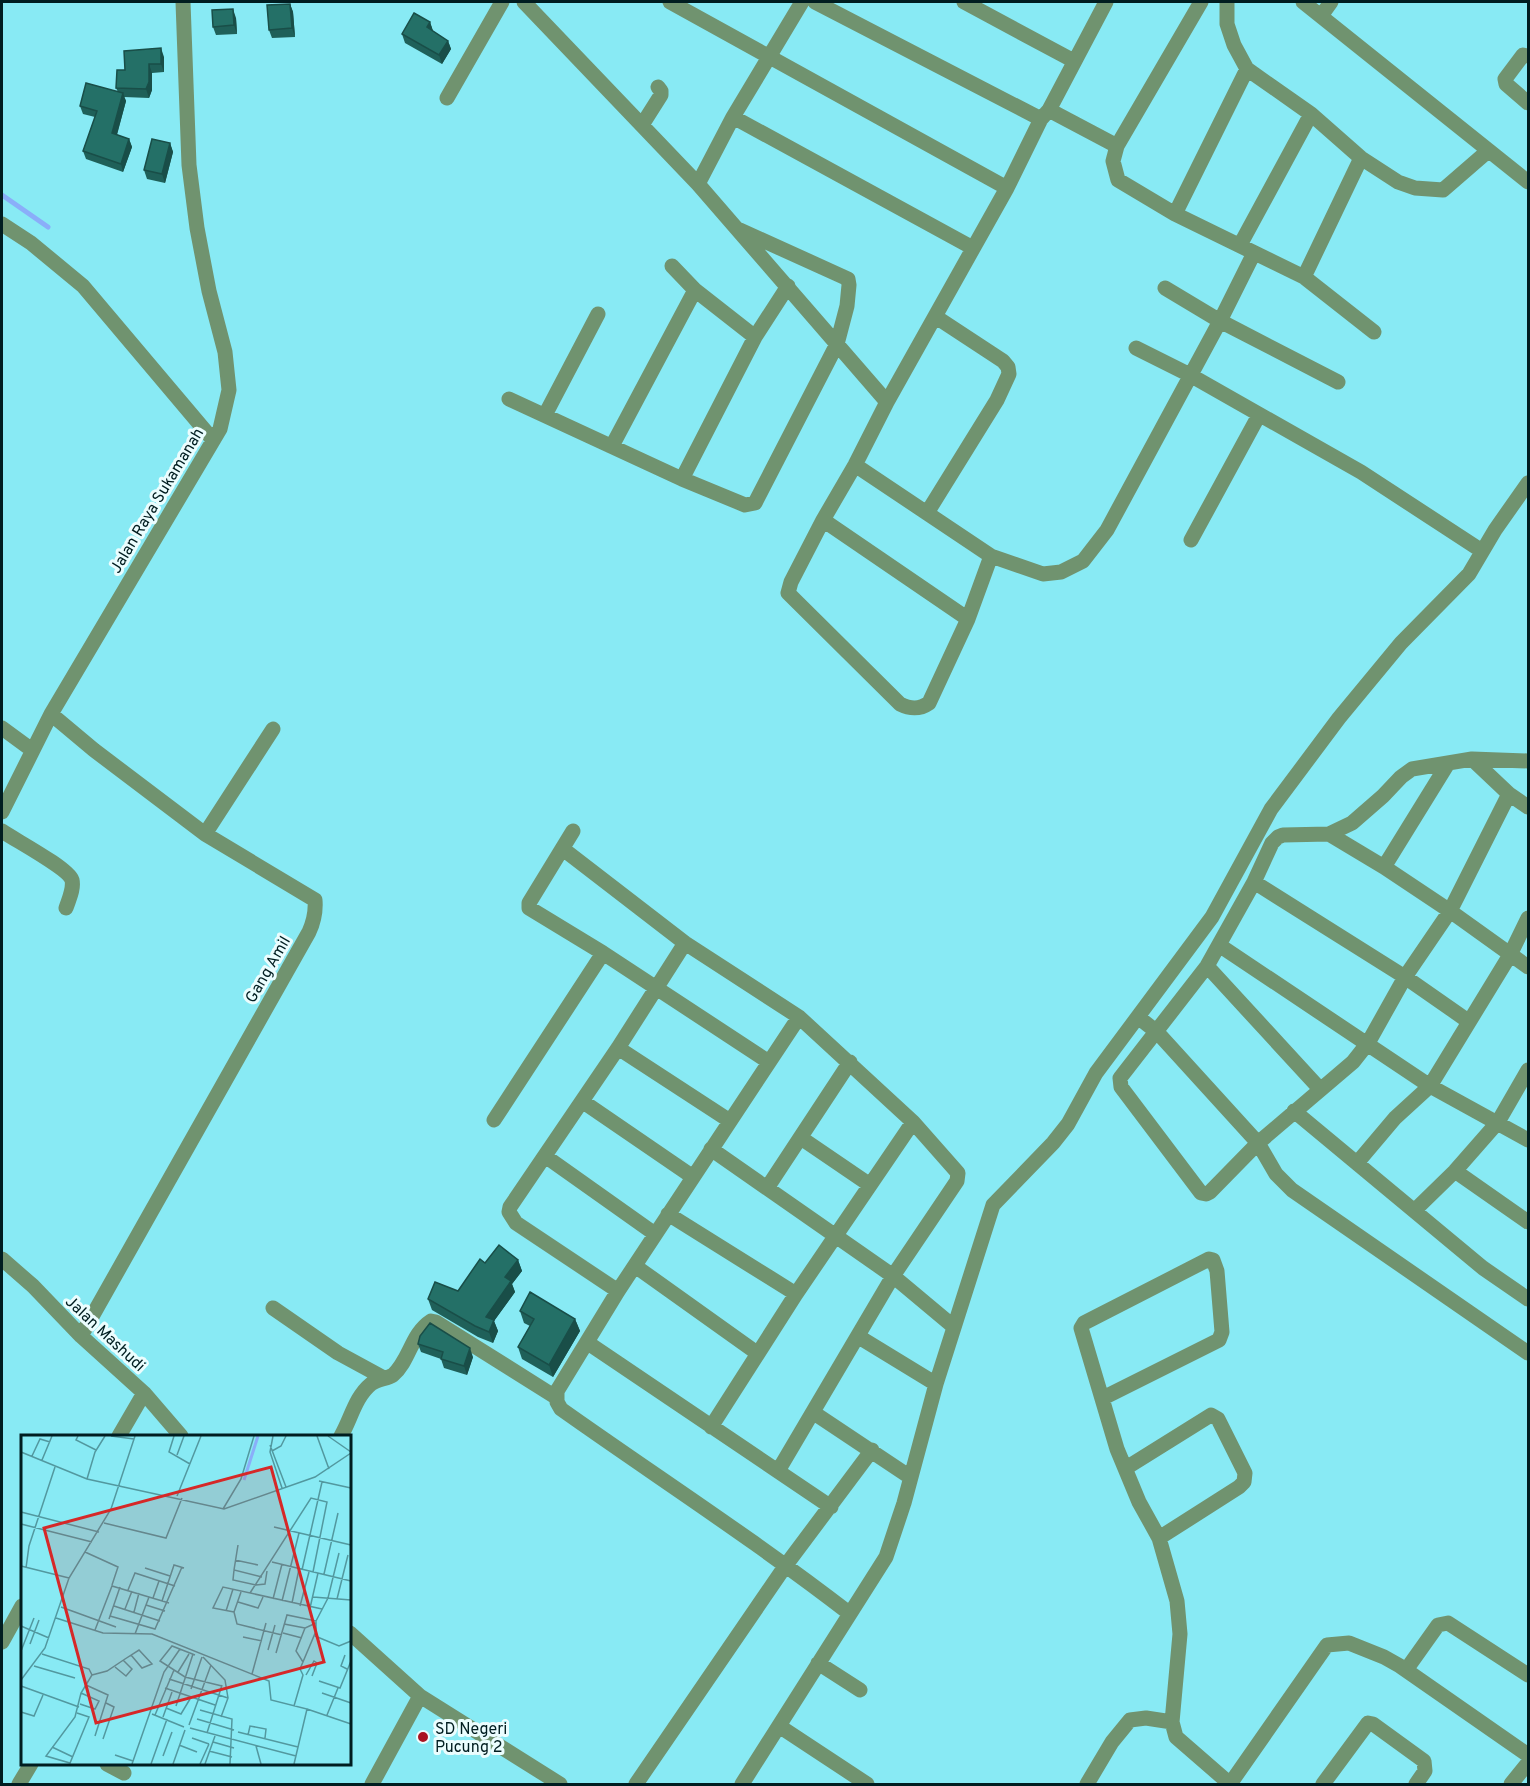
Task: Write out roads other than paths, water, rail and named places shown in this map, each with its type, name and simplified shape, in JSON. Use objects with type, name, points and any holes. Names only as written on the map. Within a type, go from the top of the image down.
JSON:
[{"type":"street","name":"Jalan Raya Sukamanah","points":[[2,812],[51,714],[220,429],[229,390],[225,352],[209,291],[189,165],[183,2]]},
{"type":"street","points":[[447,98],[502,2]]},
{"type":"street","points":[[524,2],[698,184],[887,402]]},
{"type":"street","points":[[670,2],[1007,188]]},
{"type":"street","points":[[698,184],[733,117],[801,2]]},
{"type":"street","points":[[815,2],[1045,114],[1117,146]]},
{"type":"street","points":[[964,2],[1074,61]]},
{"type":"street","points":[[991,556],[968,619],[929,704],[923,708],[907,708],[900,704],[788,593],[791,582],[823,520],[1007,188],[1106,2]]},
{"type":"street","points":[[1202,2],[1117,146],[1113,161],[1118,180],[1175,214],[1304,277],[1374,332]]},
{"type":"street","points":[[1227,2],[1227,24],[1234,45],[1247,69],[1311,114],[1362,158],[1407,186],[1443,190],[1488,151]]},
{"type":"street","points":[[1303,2],[1528,182]]},
{"type":"street","points":[[1321,16],[1331,2]]},
{"type":"street","points":[[1528,56],[1523,55],[1505,79],[1506,84],[1528,103]]},
{"type":"street","points":[[1175,214],[1247,69]]},
{"type":"street","points":[[642,125],[661,95],[658,87]]},
{"type":"street","points":[[1240,245],[1311,114]]},
{"type":"street","points":[[733,117],[973,248]]},
{"type":"street","points":[[1304,277],[1362,158]]},
{"type":"street","points":[[2,224],[31,243],[83,286],[213,440]]},
{"type":"street","points":[[509,399],[682,479],[745,505],[755,503],[837,344],[847,306],[849,285],[848,279],[735,228]]},
{"type":"street","points":[[855,465],[991,556],[1043,574],[1061,572],[1083,561],[1107,530],[1254,254]]},
{"type":"street","points":[[672,266],[695,290],[755,337]]},
{"type":"street","points":[[682,479],[755,337],[788,286]]},
{"type":"street","points":[[1165,288],[1220,321],[1338,382]]},
{"type":"street","points":[[612,446],[695,290]]},
{"type":"street","points":[[545,416],[598,314]]},
{"type":"street","points":[[927,513],[997,400],[1008,375],[1008,368],[1004,361],[936,317]]},
{"type":"street","points":[[1136,348],[1190,375],[1361,472],[1482,551]]},
{"type":"street","points":[[1191,540],[1259,415]]},
{"type":"street","points":[[742,1785],[886,1557],[936,1384],[993,1205],[1053,1143],[1068,1124],[1096,1073],[1212,917],[1271,809],[1339,718],[1401,643],[1469,574],[1495,530],[1528,483]]},
{"type":"street","points":[[823,520],[968,619]]},
{"type":"street","name":"Gang Amil","points":[[51,714],[94,750],[205,834],[315,900],[315,920],[81,1336]]},
{"type":"street","points":[[2,728],[33,750]]},
{"type":"street","points":[[205,834],[273,729]]},
{"type":"street","points":[[1472,759],[1509,794],[1528,807]]},
{"type":"street","points":[[1509,794],[1450,910],[1405,977],[1368,1043],[1353,1062],[1258,1143],[1210,1192],[1201,1193],[1120,1083],[1120,1078],[1208,966],[1254,882],[1272,843],[1278,837],[1329,834],[1352,823],[1412,769],[1447,765],[1472,759],[1528,761]]},
{"type":"street","points":[[1384,867],[1447,765]]},
{"type":"street","points":[[2,831],[62,868],[70,877],[72,889],[66,908]]},
{"type":"street","points":[[573,831],[529,903],[529,908],[603,953],[769,1062]]},
{"type":"street","points":[[1329,834],[1450,910],[1528,967]]},
{"type":"street","points":[[563,849],[686,943],[799,1017],[913,1122],[958,1173],[958,1177],[893,1276],[778,1471]]},
{"type":"street","points":[[1254,882],[1405,977],[1468,1021]]},
{"type":"street","points":[[1357,1163],[1395,1119],[1430,1086],[1510,955],[1528,918]]},
{"type":"street","points":[[618,1291],[516,1223],[511,1217],[510,1206],[618,1048],[686,943]]},
{"type":"street","points":[[1219,945],[1430,1086],[1528,1140]]},
{"type":"street","points":[[494,1120],[603,953]]},
{"type":"street","points":[[1208,966],[1320,1089]]},
{"type":"street","points":[[799,1017],[618,1291],[557,1391],[557,1398],[561,1408],[672,1488],[786,1565],[849,1613]]},
{"type":"street","points":[[1138,1017],[1157,1032],[1258,1143],[1276,1174],[1292,1190],[1528,1353]]},
{"type":"street","points":[[618,1048],[730,1120]]},
{"type":"street","points":[[768,1188],[850,1062]]},
{"type":"street","points":[[1415,1210],[1455,1171],[1498,1122],[1528,1070]]},
{"type":"street","points":[[582,1101],[693,1177]]},
{"type":"street","points":[[1294,1111],[1483,1268],[1528,1299]]},
{"type":"street","points":[[711,1426],[796,1294],[913,1122]]},
{"type":"street","points":[[801,1138],[870,1185]]},
{"type":"street","points":[[711,1149],[893,1276],[954,1327]]},
{"type":"street","points":[[545,1156],[656,1234]]},
{"type":"street","points":[[1455,1171],[1528,1222]]},
{"type":"street","points":[[668,1214],[796,1294]]},
{"type":"street","name":"Jalan Mashudi","points":[[2,1259],[144,1393],[179,1435]]},
{"type":"street","points":[[1103,1398],[1219,1340],[1222,1332],[1217,1271],[1213,1260],[1209,1259],[1082,1325],[1107,1417],[1139,1502],[1159,1538],[1177,1601],[1179,1623],[1168,1722],[1176,1737],[1230,1785],[1327,1645],[1348,1643],[1384,1657],[1528,1755]]},
{"type":"street","points":[[635,1266],[757,1353]]},
{"type":"street","points":[[273,1308],[338,1353],[384,1378]]},
{"type":"street","points":[[342,1435],[355,1404],[363,1392],[373,1382],[392,1375],[405,1357],[415,1336],[433,1321],[557,1398]]},
{"type":"street","points":[[859,1337],[936,1384]]},
{"type":"street","points":[[588,1343],[831,1507]]},
{"type":"street","points":[[120,1435],[144,1393]]},
{"type":"street","points":[[814,1413],[910,1477]]},
{"type":"street","points":[[1126,1468],[1211,1415],[1218,1419],[1245,1473],[1244,1482],[1239,1487],[1159,1538]]},
{"type":"street","points":[[636,1785],[786,1565],[872,1450]]},
{"type":"street","points":[[2,1642],[21,1608]]},
{"type":"street","points":[[1406,1670],[1438,1625],[1448,1623],[1528,1675]]},
{"type":"street","points":[[351,1634],[420,1696],[560,1785]]},
{"type":"street","points":[[818,1663],[860,1690]]},
{"type":"street","points":[[372,1785],[420,1696]]},
{"type":"street","points":[[1087,1785],[1112,1742],[1130,1720],[1146,1718],[1168,1722]]},
{"type":"street","points":[[1323,1785],[1368,1722],[1424,1761],[1425,1771],[1416,1785]]},
{"type":"street","points":[[778,1726],[867,1785]]},
{"type":"street","points":[[1511,1785],[1528,1763]]},
{"type":"street","points":[[19,1785],[30,1765]]},
{"type":"street","points":[[108,1765],[124,1773]]},
{"type":"waterway","points":[[2,195],[48,227]]},
{"type":"place","name":"SD Negeri Pucung 2","points":[[423,1737]]}]
